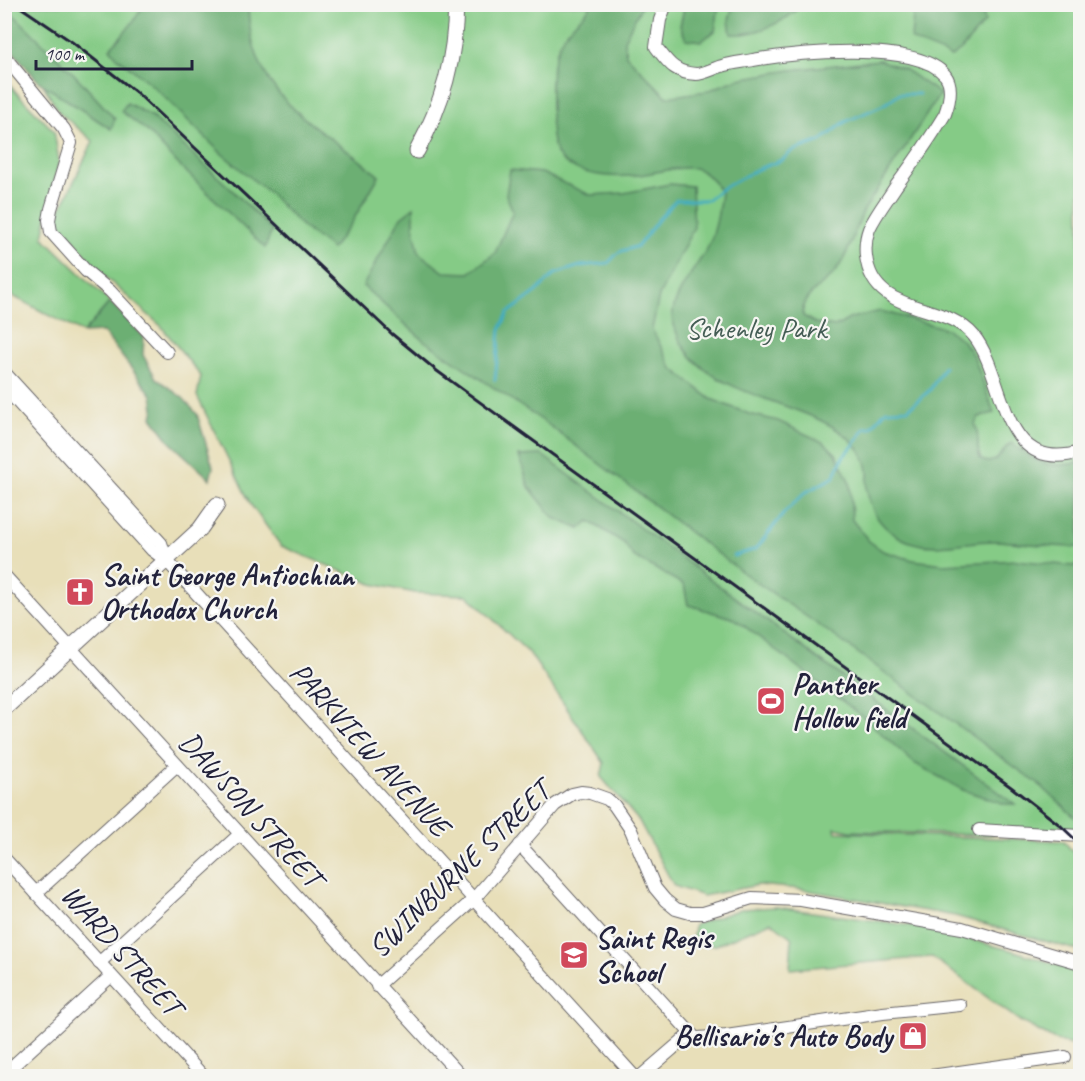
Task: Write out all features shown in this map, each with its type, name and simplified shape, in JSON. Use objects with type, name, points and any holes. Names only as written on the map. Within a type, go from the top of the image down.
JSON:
[{"type":"main road","points":[[417,151],[438,111],[446,85],[452,53],[456,4]]},
{"type":"main road","points":[[4,709],[167,561],[200,529],[217,505]]},
{"type":"street","points":[[666,4],[660,20],[656,47],[674,69],[697,74],[722,66],[821,51],[892,54],[929,63],[946,76],[950,101],[945,114],[869,230],[866,253],[870,269],[880,286],[891,297],[910,307],[960,323],[972,334],[982,348],[1007,417],[1028,444],[1046,454],[1056,456],[1080,452]]},
{"type":"street","points":[[4,56],[64,129],[71,143],[51,209],[49,220],[51,232],[86,271],[110,291],[167,352]]},
{"type":"street","name":"PARKVIEW AVENUE","points":[[4,372],[161,543],[167,561]]},
{"type":"street","name":"PARKVIEW AVENUE","points":[[4,387],[152,550],[167,561],[634,1077]]},
{"type":"street","name":"DAWSON STREET","points":[[4,575],[461,1077]]},
{"type":"street","points":[[36,893],[177,765]]},
{"type":"street","name":"SWINBURNE STREET","points":[[377,986],[473,900],[563,799],[581,792],[607,799],[618,811],[631,830],[655,888],[676,909],[690,913],[703,913],[752,898],[801,900],[962,928],[1080,963]]},
{"type":"street","points":[[979,830],[1080,836]]},
{"type":"street","points":[[99,963],[240,834]]},
{"type":"street","points":[[520,845],[695,1038]]},
{"type":"street","name":"WARD STREET","points":[[4,858],[203,1077]]},
{"type":"street","points":[[4,1074],[111,976]]},
{"type":"street","points":[[642,1077],[684,1039],[726,1036],[883,1013],[960,1005]]},
{"type":"street","points":[[931,1077],[1065,1057]]},
{"type":"green space","points":[[685,4],[719,5],[715,31],[701,41],[686,39],[680,26]]},
{"type":"green space","points":[[733,4],[802,5],[788,17],[770,27],[750,33],[731,34],[729,20]]},
{"type":"green space","points":[[919,4],[990,5],[983,12],[985,22],[961,50],[951,57],[911,39],[913,16]]},
{"type":"green space","name":"Schenley Park","points":[[4,5],[1080,5],[1080,830],[983,835],[850,831],[835,828],[836,832],[1064,841],[1080,861],[1080,951],[955,916],[800,889],[758,885],[703,896],[674,886],[639,821],[601,777],[604,763],[530,654],[467,595],[415,593],[372,584],[281,546],[251,505],[197,396],[201,376],[161,326],[103,275],[56,219],[93,141],[59,112],[5,19]]},
{"type":"green space","points":[[143,5],[248,5],[252,38],[261,65],[274,87],[311,123],[379,176],[352,222],[332,249],[304,228],[269,193],[221,153],[153,86],[117,57],[110,48],[133,22]]},
{"type":"green space","points":[[591,5],[642,5],[624,40],[626,55],[667,97],[707,91],[738,79],[791,70],[879,60],[904,69],[940,94],[864,210],[839,266],[805,302],[803,316],[815,323],[835,327],[851,318],[881,311],[947,329],[963,341],[974,357],[994,413],[979,417],[975,424],[981,460],[988,462],[996,460],[1012,443],[1028,456],[1044,463],[1060,465],[1080,462],[1080,547],[995,541],[927,546],[905,540],[884,526],[871,506],[867,489],[867,464],[861,452],[847,437],[815,418],[741,390],[698,364],[683,345],[673,321],[673,313],[679,294],[713,236],[721,192],[706,174],[698,169],[675,169],[630,176],[590,173],[564,162],[554,147],[551,127],[551,76],[554,58],[566,33]]},
{"type":"green space","points":[[5,9],[12,13],[75,75],[115,119],[111,129],[39,82],[5,42]]},
{"type":"green space","points":[[4,76],[15,91],[54,131],[59,161],[43,237],[110,302],[83,333],[5,292]]},
{"type":"green space","points":[[127,103],[151,116],[272,230],[265,248],[147,131],[121,111]]},
{"type":"green space","points":[[510,170],[542,173],[590,195],[624,193],[670,184],[692,186],[694,227],[659,296],[652,329],[672,368],[711,399],[749,414],[778,421],[825,443],[836,454],[850,483],[852,520],[869,541],[883,551],[913,560],[944,564],[1017,560],[1073,566],[1080,563],[1080,822],[1041,786],[742,572],[546,423],[423,340],[363,286],[401,217],[414,207],[414,229],[419,253],[444,272],[469,273],[495,253],[513,211],[506,195]]},
{"type":"green space","points":[[110,302],[144,337],[143,355],[156,378],[183,398],[197,414],[213,467],[210,479],[171,443],[152,417],[154,409],[152,395],[103,332],[83,333]]},
{"type":"green space","points":[[542,455],[1015,804],[1005,804],[963,790],[914,763],[862,716],[735,619],[688,605],[684,585],[633,556],[624,543],[589,521],[580,529],[554,518],[529,487],[519,456]]},
{"type":"green space","points":[[776,907],[921,927],[1014,951],[1080,972],[1079,1048],[1053,1039],[1020,1021],[932,957],[790,969],[792,938],[771,922],[716,945],[692,946],[694,925],[741,909]]},
{"type":"waterway","points":[[495,380],[500,330],[508,313],[535,293],[555,274],[580,266],[608,263],[619,252],[638,246],[676,200],[707,200],[723,188],[758,169],[782,160],[792,151],[821,141],[845,122],[883,105],[899,94],[919,94]]},
{"type":"waterway","points":[[734,556],[756,549],[785,512],[806,492],[834,477],[843,457],[865,428],[871,428],[886,410],[908,409],[930,390],[944,367]]},
{"type":"railway","points":[[16,4],[72,42],[137,93],[392,334],[437,371],[1011,787],[1080,844]]},
{"type":"place","name":"Saint George Antiochian Orthodox Church","points":[[80,592]]},
{"type":"place","name":"Panther Hollow field","points":[[771,701]]},
{"type":"place","name":"Saint Regis School","points":[[574,955]]},
{"type":"place","name":"Bellisario's Auto Body","points":[[913,1036]]}]
